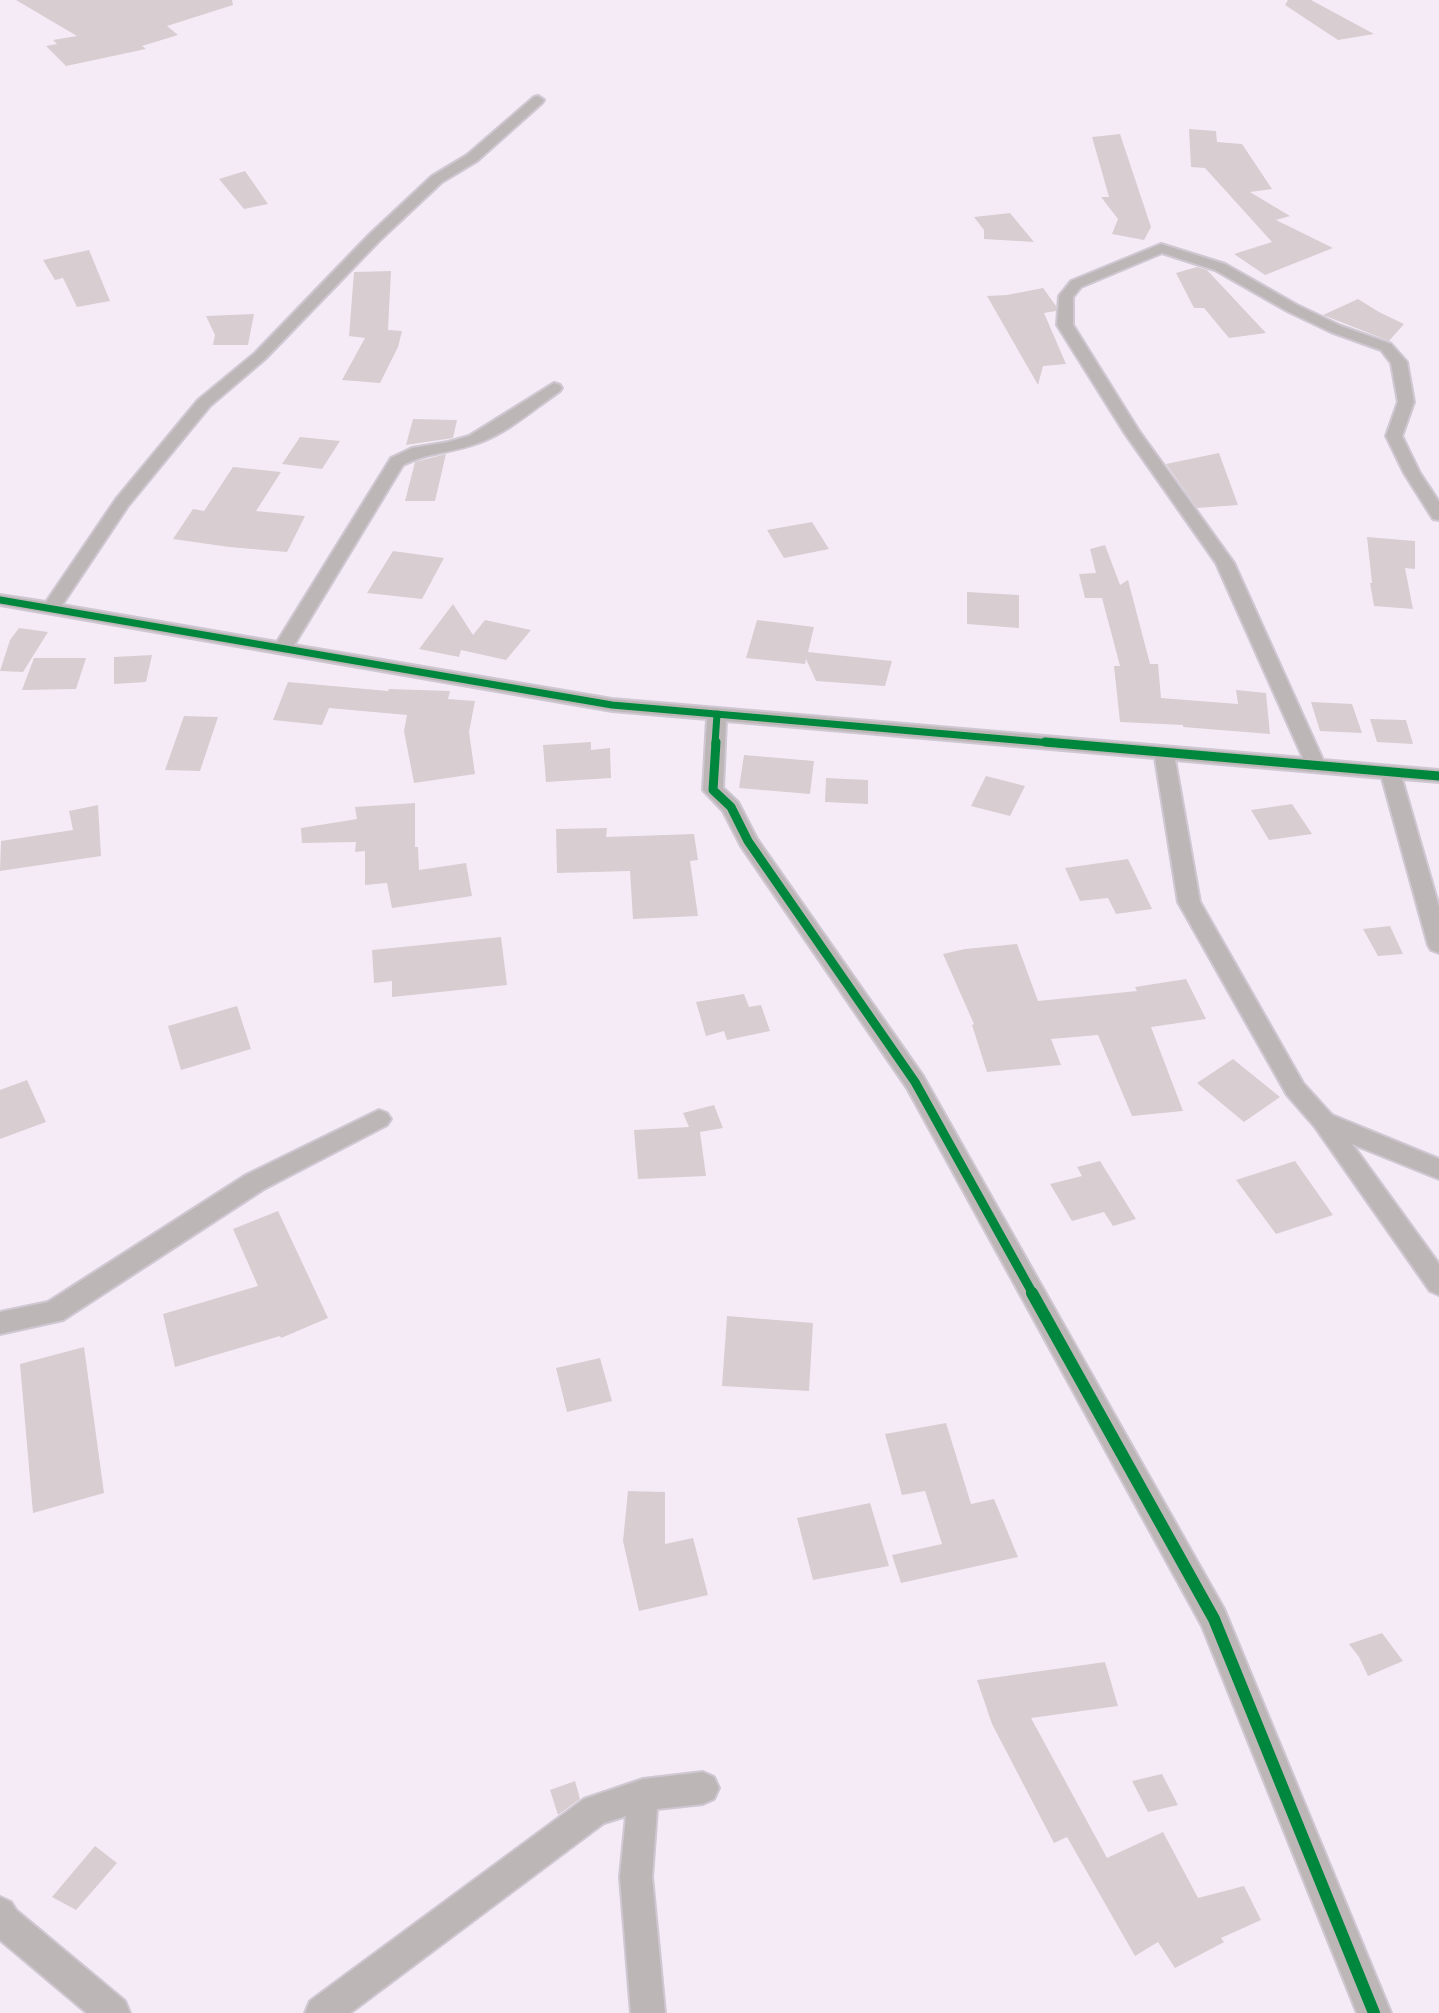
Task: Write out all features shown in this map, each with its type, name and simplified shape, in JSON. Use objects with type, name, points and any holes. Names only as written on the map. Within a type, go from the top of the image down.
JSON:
[{"type":"street","points":[[52,607],[122,503],[204,403],[260,356],[374,238],[437,178],[472,158],[538,100]]},
{"type":"street","points":[[1316,765],[1225,563],[1131,432],[1065,325],[1066,297],[1076,284],[1161,248],[1221,267],[1336,329],[1386,347],[1399,362],[1406,402],[1394,436],[1412,473],[1439,515]]},
{"type":"street","points":[[284,647],[397,462],[418,451],[450,447],[475,439],[508,420],[554,388]]},
{"type":"street","points":[[0,600],[52,607],[612,705],[1439,776]]},
{"type":"street","points":[[717,714],[713,790],[731,807],[748,840],[915,1082],[1214,1619],[1374,2013]]},
{"type":"street","points":[[1164,752],[1189,902],[1295,1089],[1323,1121],[1439,1284]]},
{"type":"street","points":[[1390,771],[1439,945]]},
{"type":"street","points":[[0,1323],[54,1312],[255,1182],[379,1119]]},
{"type":"street","points":[[1323,1121],[1439,1169]]},
{"type":"street","points":[[322,2013],[595,1810],[643,1795],[703,1788]]},
{"type":"street","points":[[643,1795],[636,1877],[648,2013]]},
{"type":"street","points":[[0,1913],[4,1922],[113,2013]]},
{"type":"building","points":[[16,0],[232,0],[233,5],[167,26],[178,35],[142,46],[146,49],[66,66],[46,46],[57,44],[53,40],[77,36]]},
{"type":"building","points":[[1288,0],[1311,0],[1374,34],[1338,40],[1285,5]]},
{"type":"building","points":[[1189,129],[1216,131],[1217,142],[1242,144],[1272,189],[1250,192],[1290,216],[1276,220],[1333,248],[1265,275],[1234,254],[1272,242],[1205,168],[1191,167]]},
{"type":"building","points":[[1120,134],[1151,227],[1144,240],[1112,234],[1118,219],[1101,197],[1109,197],[1092,137]]},
{"type":"building","points":[[245,171],[268,204],[244,209],[219,179]]},
{"type":"building","points":[[1010,213],[1034,242],[984,239],[984,230],[974,217]]},
{"type":"building","points":[[89,250],[110,301],[77,307],[63,278],[55,280],[43,260]]},
{"type":"building","points":[[1197,267],[1207,270],[1266,333],[1229,338],[1204,308],[1194,308],[1176,273]]},
{"type":"building","points":[[391,271],[388,330],[402,331],[398,347],[380,383],[342,380],[365,338],[349,336],[354,272]]},
{"type":"building","points":[[1043,288],[1056,306],[1056,311],[1044,313],[1066,364],[1043,366],[1038,385],[987,296],[1007,295]]},
{"type":"building","points":[[1358,299],[1404,324],[1389,341],[1323,315]]},
{"type":"building","points":[[254,314],[248,345],[213,345],[215,335],[206,316]]},
{"type":"building","points":[[413,419],[457,420],[453,438],[406,445]]},
{"type":"building","points":[[300,437],[340,441],[322,469],[282,464]]},
{"type":"building","points":[[1219,453],[1238,505],[1197,508],[1166,464]]},
{"type":"building","points":[[446,454],[435,501],[405,501],[415,462]]},
{"type":"building","points":[[233,467],[281,472],[256,511],[305,516],[287,552],[173,539],[193,509],[204,511]]},
{"type":"building","points":[[812,522],[829,549],[784,558],[767,530]]},
{"type":"building","points":[[1367,537],[1415,541],[1415,569],[1405,568],[1413,609],[1374,606]]},
{"type":"building","points":[[1105,545],[1120,585],[1128,580],[1150,664],[1158,664],[1161,698],[1238,704],[1236,690],[1266,693],[1270,734],[1183,727],[1183,725],[1120,722],[1114,666],[1120,666],[1102,598],[1085,598],[1079,574],[1096,573],[1090,549]]},
{"type":"building","points":[[393,551],[444,558],[422,599],[367,593]]},
{"type":"building","points":[[967,592],[1019,595],[1019,628],[967,624]]},
{"type":"building","points":[[453,604],[473,635],[485,620],[531,630],[506,660],[461,650],[459,657],[419,649]]},
{"type":"building","points":[[757,620],[814,627],[808,652],[892,661],[885,686],[816,681],[806,659],[805,664],[746,658]]},
{"type":"building","points":[[19,628],[48,632],[23,672],[0,671],[10,640]]},
{"type":"building","points":[[152,655],[146,682],[114,684],[114,657]]},
{"type":"building","points":[[34,658],[86,658],[76,689],[22,690]]},
{"type":"building","points":[[288,682],[388,691],[389,689],[450,691],[448,699],[475,701],[469,732],[475,774],[414,783],[404,731],[407,715],[329,708],[322,725],[273,720]]},
{"type":"building","points":[[1311,702],[1352,704],[1362,733],[1320,731]]},
{"type":"building","points":[[184,716],[218,717],[200,771],[165,770]]},
{"type":"building","points":[[1370,719],[1406,720],[1413,744],[1377,742]]},
{"type":"building","points":[[591,742],[591,750],[610,748],[611,778],[546,782],[543,745]]},
{"type":"building","points":[[744,755],[814,761],[810,794],[739,788]]},
{"type":"building","points":[[986,776],[1025,786],[1010,816],[971,806]]},
{"type":"building","points":[[826,778],[868,780],[868,804],[825,802]]},
{"type":"building","points":[[415,803],[415,847],[418,847],[419,870],[466,863],[472,896],[392,908],[387,883],[365,885],[365,851],[355,852],[356,842],[302,843],[301,828],[357,819],[355,807]]},
{"type":"building","points":[[1292,804],[1312,834],[1269,840],[1251,810]]},
{"type":"building","points":[[98,805],[101,856],[0,871],[1,841],[73,830],[69,811]]},
{"type":"building","points":[[607,828],[606,837],[694,834],[698,860],[690,861],[698,916],[633,919],[630,871],[557,873],[556,829]]},
{"type":"building","points":[[1128,859],[1152,909],[1116,914],[1108,898],[1080,901],[1065,868]]},
{"type":"building","points":[[1390,926],[1403,954],[1378,956],[1363,929]]},
{"type":"building","points":[[501,937],[507,985],[392,997],[392,981],[374,983],[372,950]]},
{"type":"building","points":[[1017,944],[1038,1001],[1137,991],[1135,987],[1186,979],[1206,1019],[1151,1027],[1183,1111],[1132,1116],[1098,1035],[1051,1039],[1061,1065],[987,1072],[972,1025],[974,1024],[943,954],[965,949]]},
{"type":"building","points":[[744,994],[749,1007],[761,1005],[770,1031],[727,1040],[724,1031],[706,1036],[696,1002]]},
{"type":"building","points":[[237,1006],[251,1049],[181,1070],[168,1026]]},
{"type":"building","points":[[1233,1059],[1280,1097],[1244,1122],[1197,1083]]},
{"type":"building","points":[[27,1080],[46,1122],[0,1139],[0,1090]]},
{"type":"building","points":[[714,1105],[723,1128],[700,1132],[706,1176],[638,1179],[634,1130],[689,1127],[683,1113]]},
{"type":"building","points":[[1100,1161],[1136,1219],[1113,1226],[1104,1212],[1072,1221],[1050,1184],[1082,1176],[1077,1167]]},
{"type":"building","points":[[1295,1161],[1333,1215],[1276,1234],[1236,1180]]},
{"type":"building","points":[[278,1211],[328,1318],[281,1338],[280,1336],[175,1367],[163,1314],[258,1286],[233,1229]]},
{"type":"building","points":[[727,1316],[813,1323],[809,1391],[722,1386]]},
{"type":"building","points":[[84,1347],[104,1493],[33,1513],[20,1364]]},
{"type":"building","points":[[600,1358],[612,1401],[567,1412],[556,1368]]},
{"type":"building","points":[[946,1423],[971,1504],[994,1499],[1018,1557],[901,1583],[892,1555],[942,1544],[925,1491],[902,1495],[885,1434]]},
{"type":"building","points":[[628,1491],[665,1492],[665,1544],[693,1538],[708,1595],[639,1611],[623,1541]]},
{"type":"building","points":[[870,1503],[889,1566],[813,1580],[797,1518]]},
{"type":"building","points":[[1382,1633],[1403,1661],[1368,1676],[1359,1657],[1349,1644]]},
{"type":"building","points":[[1105,1662],[1118,1706],[1031,1718],[1107,1858],[1163,1832],[1198,1898],[1244,1886],[1261,1920],[1221,1938],[1224,1942],[1175,1968],[1158,1942],[1135,1956],[1067,1837],[1054,1843],[992,1724],[977,1680]]},
{"type":"building","points":[[1162,1774],[1178,1805],[1148,1812],[1132,1781]]},
{"type":"building","points":[[575,1781],[580,1799],[558,1815],[550,1790]]},
{"type":"building","points":[[95,1846],[117,1863],[76,1910],[52,1897]]},
{"type":"cycle path","points":[[0,600],[612,705],[1439,776]]},
{"type":"cycle path","points":[[717,714],[713,790],[731,807],[748,841],[915,1082],[1214,1619],[1374,2013]]}]
